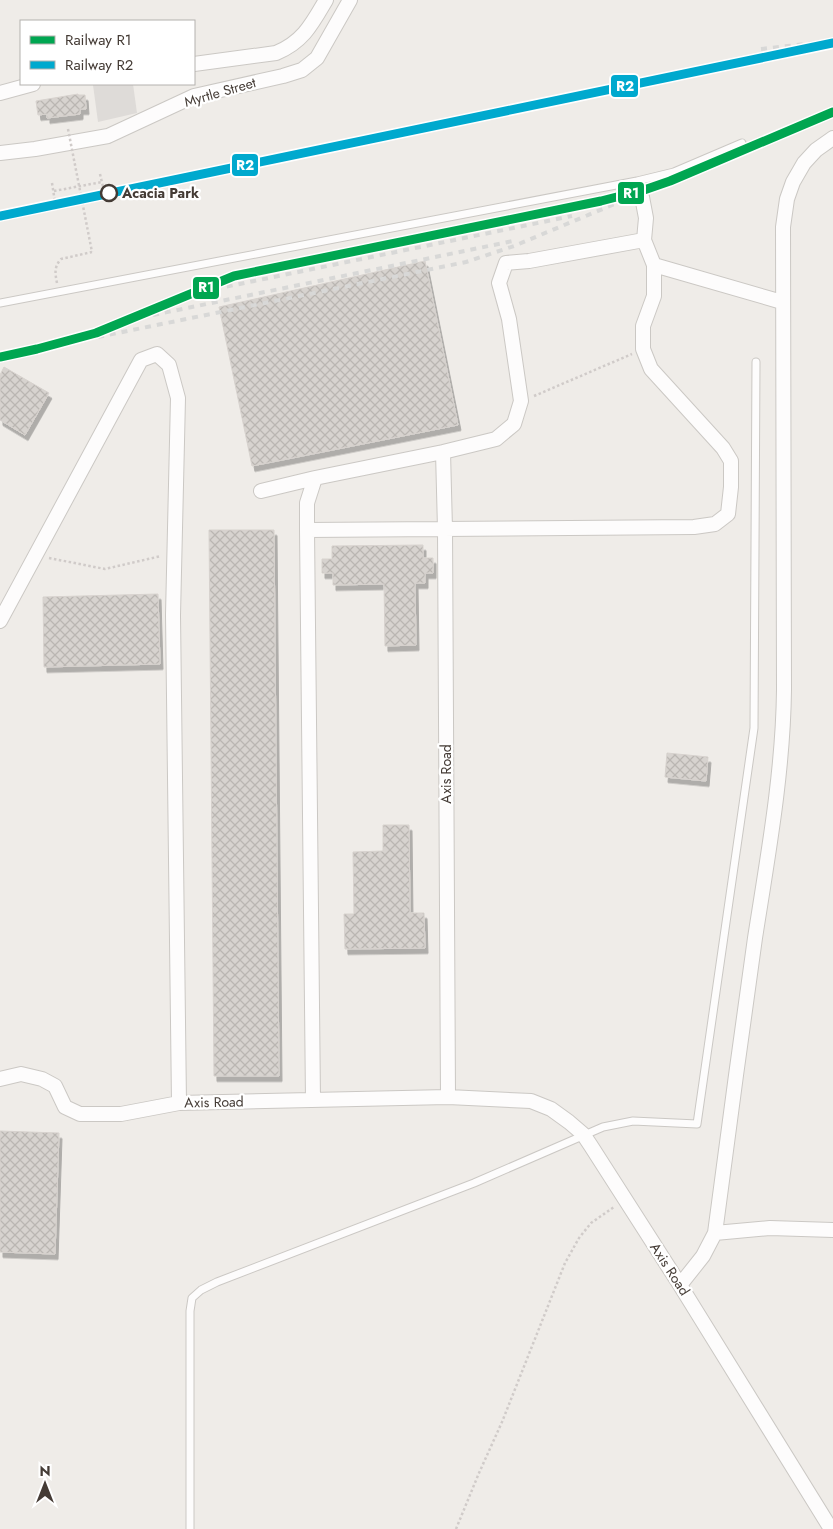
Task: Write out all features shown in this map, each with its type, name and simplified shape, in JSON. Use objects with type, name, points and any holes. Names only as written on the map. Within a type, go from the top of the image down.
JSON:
[{"type":"street","points":[[195,64],[276,53],[288,48],[299,40],[310,27],[326,0]]},
{"type":"street","name":"Myrtle Street","points":[[0,153],[108,136],[194,96],[302,70],[317,58],[350,0]]},
{"type":"street","points":[[0,93],[29,85]]},
{"type":"street","points":[[680,1284],[703,1256],[715,1233],[738,1052],[775,808],[784,718],[783,227],[787,199],[804,163],[816,150],[833,138]]},
{"type":"street","points":[[307,530],[694,527],[714,524],[728,514],[731,461],[723,448],[651,369],[643,349],[643,326],[654,296],[654,264],[644,240],[646,218],[642,197]]},
{"type":"street","points":[[261,491],[496,439],[514,424],[521,401],[510,320],[499,283],[506,263],[529,261],[644,240]]},
{"type":"street","points":[[654,264],[782,302]]},
{"type":"street","points":[[0,621],[141,360],[157,354],[169,365],[178,398],[173,615],[179,1103]]},
{"type":"street","name":"Axis Road","points":[[443,452],[448,1097]]},
{"type":"street","points":[[313,1100],[307,503],[315,478]]},
{"type":"street","name":"Axis Road","points":[[0,1079],[22,1074],[42,1080],[55,1086],[65,1107],[80,1114],[121,1114],[179,1103],[448,1097],[531,1101],[551,1108],[583,1134],[680,1284],[831,1529]]},
{"type":"street","points":[[715,1233],[770,1228],[833,1230]]},
{"type":"lane","points":[[0,303],[637,181],[674,172],[742,143]]},
{"type":"lane","points":[[190,1529],[190,1311],[192,1298],[201,1290],[217,1282],[474,1182],[603,1127],[633,1122],[697,1124],[754,728],[756,362]]},
{"type":"path","points":[[58,291],[55,272],[56,264],[61,259],[92,252],[68,129]]},
{"type":"path","points":[[100,174],[104,191]]},
{"type":"path","points":[[54,191],[102,182]]},
{"type":"path","points":[[52,183],[55,202]]},
{"type":"path","points":[[521,401],[643,349]]},
{"type":"path","points":[[36,555],[105,569],[174,554]]},
{"type":"path","points":[[456,1529],[509,1405],[565,1263],[579,1238],[591,1223],[625,1199]]},
{"type":"shaded area","points":[[93,85],[133,85],[137,113],[98,122]]},
{"type":"building","points":[[78,94],[85,95],[86,109],[80,109],[80,114],[47,118],[47,114],[38,115],[36,101]]},
{"type":"building","points":[[425,261],[458,425],[252,466],[219,307]]},
{"type":"building","points":[[4,367],[49,393],[25,435],[0,420],[0,375]]},
{"type":"building","points":[[209,530],[274,530],[279,1076],[214,1076]]},
{"type":"building","points":[[423,545],[423,558],[433,558],[433,573],[425,573],[425,583],[415,583],[416,645],[385,646],[384,584],[333,585],[333,573],[322,573],[322,559],[332,559],[332,546]]},
{"type":"building","points":[[158,594],[160,664],[44,667],[43,597]]},
{"type":"building","points":[[667,753],[708,757],[706,781],[665,777]]},
{"type":"building","points":[[383,825],[409,825],[410,913],[424,913],[425,948],[345,949],[344,914],[354,914],[353,852],[383,851]]},
{"type":"building","points":[[0,1131],[59,1133],[55,1254],[0,1252]]},
{"type":"railway","points":[[761,49],[833,41]]},
{"type":"railway","points":[[0,357],[96,333],[234,276],[601,201],[644,190],[670,181],[833,112]]},
{"type":"railway","points":[[98,337],[466,262],[514,246],[617,203]]},
{"type":"railway","points":[[215,289],[572,216]]},
{"type":"railway","points":[[153,315],[513,241]]},
{"type":"rail line","name":"R2","points":[[0,216],[833,43]]},
{"type":"rail line","name":"R1","points":[[0,357],[96,333],[234,276],[601,201],[644,190],[670,181],[833,112]]},
{"type":"place","name":"Acacia Park","points":[[109,193]]}]
